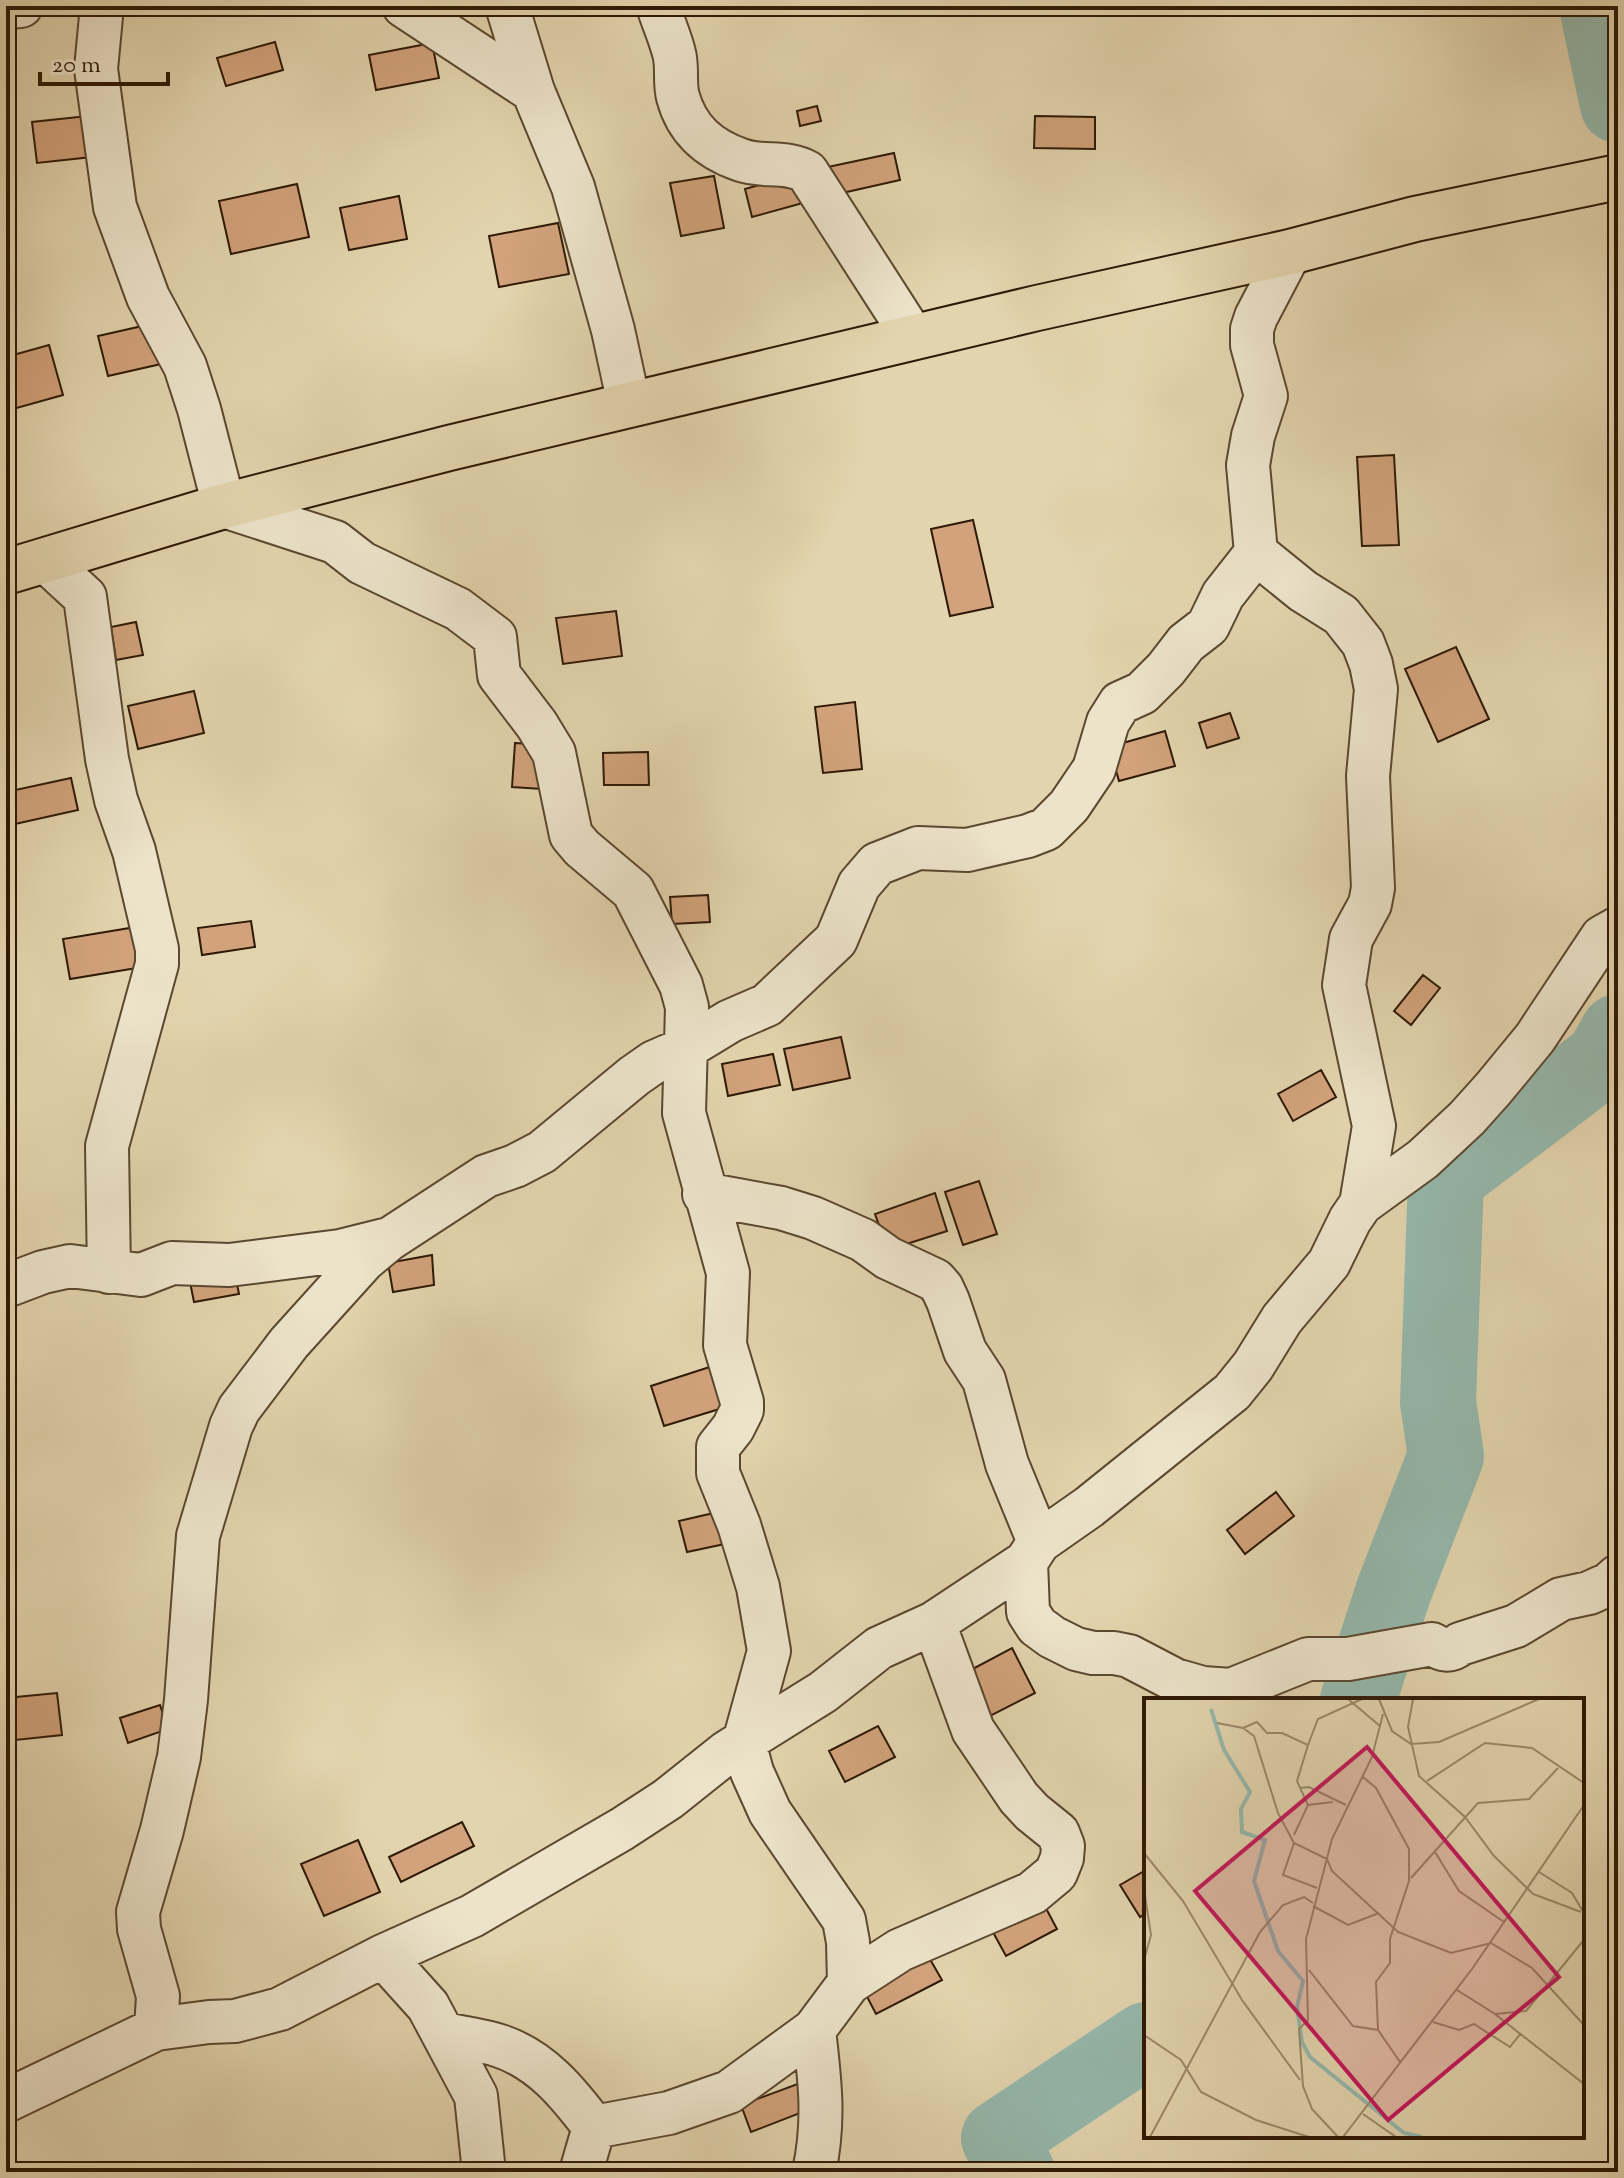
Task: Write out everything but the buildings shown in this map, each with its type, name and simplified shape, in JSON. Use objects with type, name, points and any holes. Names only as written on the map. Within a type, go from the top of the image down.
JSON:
[{"type":"highway","points":[[26,566],[224,506],[629,404],[1290,252],[1415,219],[1612,177]]},
{"type":"street","points":[[6,7],[21,6]]},
{"type":"street","points":[[102,6],[96,69],[115,207],[148,297],[185,366],[224,506],[335,542],[362,563],[458,609],[495,637],[499,675],[554,753],[571,835],[633,891],[681,985],[687,1007],[684,1113],[728,1273],[725,1345],[742,1402],[738,1419],[718,1447],[718,1473],[736,1516],[758,1587],[769,1651],[744,1742],[752,1772],[770,1812],[844,1920],[849,1983]]},
{"type":"street","points":[[404,6],[533,91]]},
{"type":"street","points":[[507,6],[533,91],[573,187],[613,330],[629,404]]},
{"type":"street","points":[[658,6],[675,55],[678,97],[694,134],[723,154],[747,162],[776,166],[794,164],[807,172],[913,337]]},
{"type":"street","points":[[156,2029],[158,1996],[139,1929],[138,1912],[179,1757],[198,1536],[239,1409],[289,1343],[345,1279],[388,1240],[486,1176],[542,1152],[654,1062],[767,1005],[836,940],[859,885],[877,864],[918,848],[967,850],[1028,836],[1046,829],[1069,806],[1094,769],[1108,722],[1120,703],[1142,693],[1186,643],[1208,626],[1223,595],[1256,553],[1248,465],[1266,396],[1252,345],[1252,329],[1290,252]]},
{"type":"street","points":[[1256,553],[1303,591],[1341,615],[1363,643],[1376,689],[1368,776],[1373,888],[1370,904],[1351,939],[1344,985],[1374,1126],[1361,1204]]},
{"type":"street","points":[[26,566],[85,597],[110,772],[134,851],[157,949],[157,964],[107,1146],[109,1272]]},
{"type":"street","points":[[6,2101],[156,2029],[235,2021],[280,2009],[383,1956],[472,1916],[622,1829],[668,1799],[727,1752],[823,1692],[879,1648],[934,1623],[1032,1552],[1232,1392],[1253,1366],[1282,1319],[1329,1263],[1361,1204],[1423,1159],[1467,1118],[1535,1038],[1602,937],[1618,928]]},
{"type":"street","points":[[704,1194],[781,1208],[813,1218],[863,1240],[888,1258],[935,1280],[942,1288],[965,1351],[984,1380],[1032,1552],[1028,1612],[1037,1626],[1052,1637],[1084,1651],[1129,1656],[1175,1680],[1203,1688],[1231,1690],[1308,1659],[1348,1659],[1432,1644],[1443,1650],[1454,1649],[1460,1644],[1516,1626],[1561,1599],[1589,1593],[1618,1576]]},
{"type":"street","points":[[6,1286],[70,1266],[141,1275],[172,1263],[229,1265],[340,1251],[388,1240]]},
{"type":"street","points":[[594,2127],[669,2113],[729,2092],[814,2030],[849,1983],[900,1950],[1032,1893],[1056,1873],[1063,1846],[1058,1833],[1019,1798],[973,1730],[934,1623]]},
{"type":"street","points":[[383,1956],[428,2006],[476,2096],[484,2172]]},
{"type":"street","points":[[814,2030],[822,2098],[821,2138],[814,2172]]},
{"type":"street","points":[[445,2034],[500,2046],[526,2057],[552,2077],[594,2127]]},
{"type":"street","points":[[581,2172],[594,2127]]},
{"type":"waterway","points":[[1597,6],[1618,105]]},
{"type":"waterway","points":[[1359,1698],[1394,1590],[1446,1456],[1438,1402],[1446,1178],[1603,1059],[1618,1032]]},
{"type":"waterway","points":[[1017,2172],[999,2138],[1144,2041]]}]
